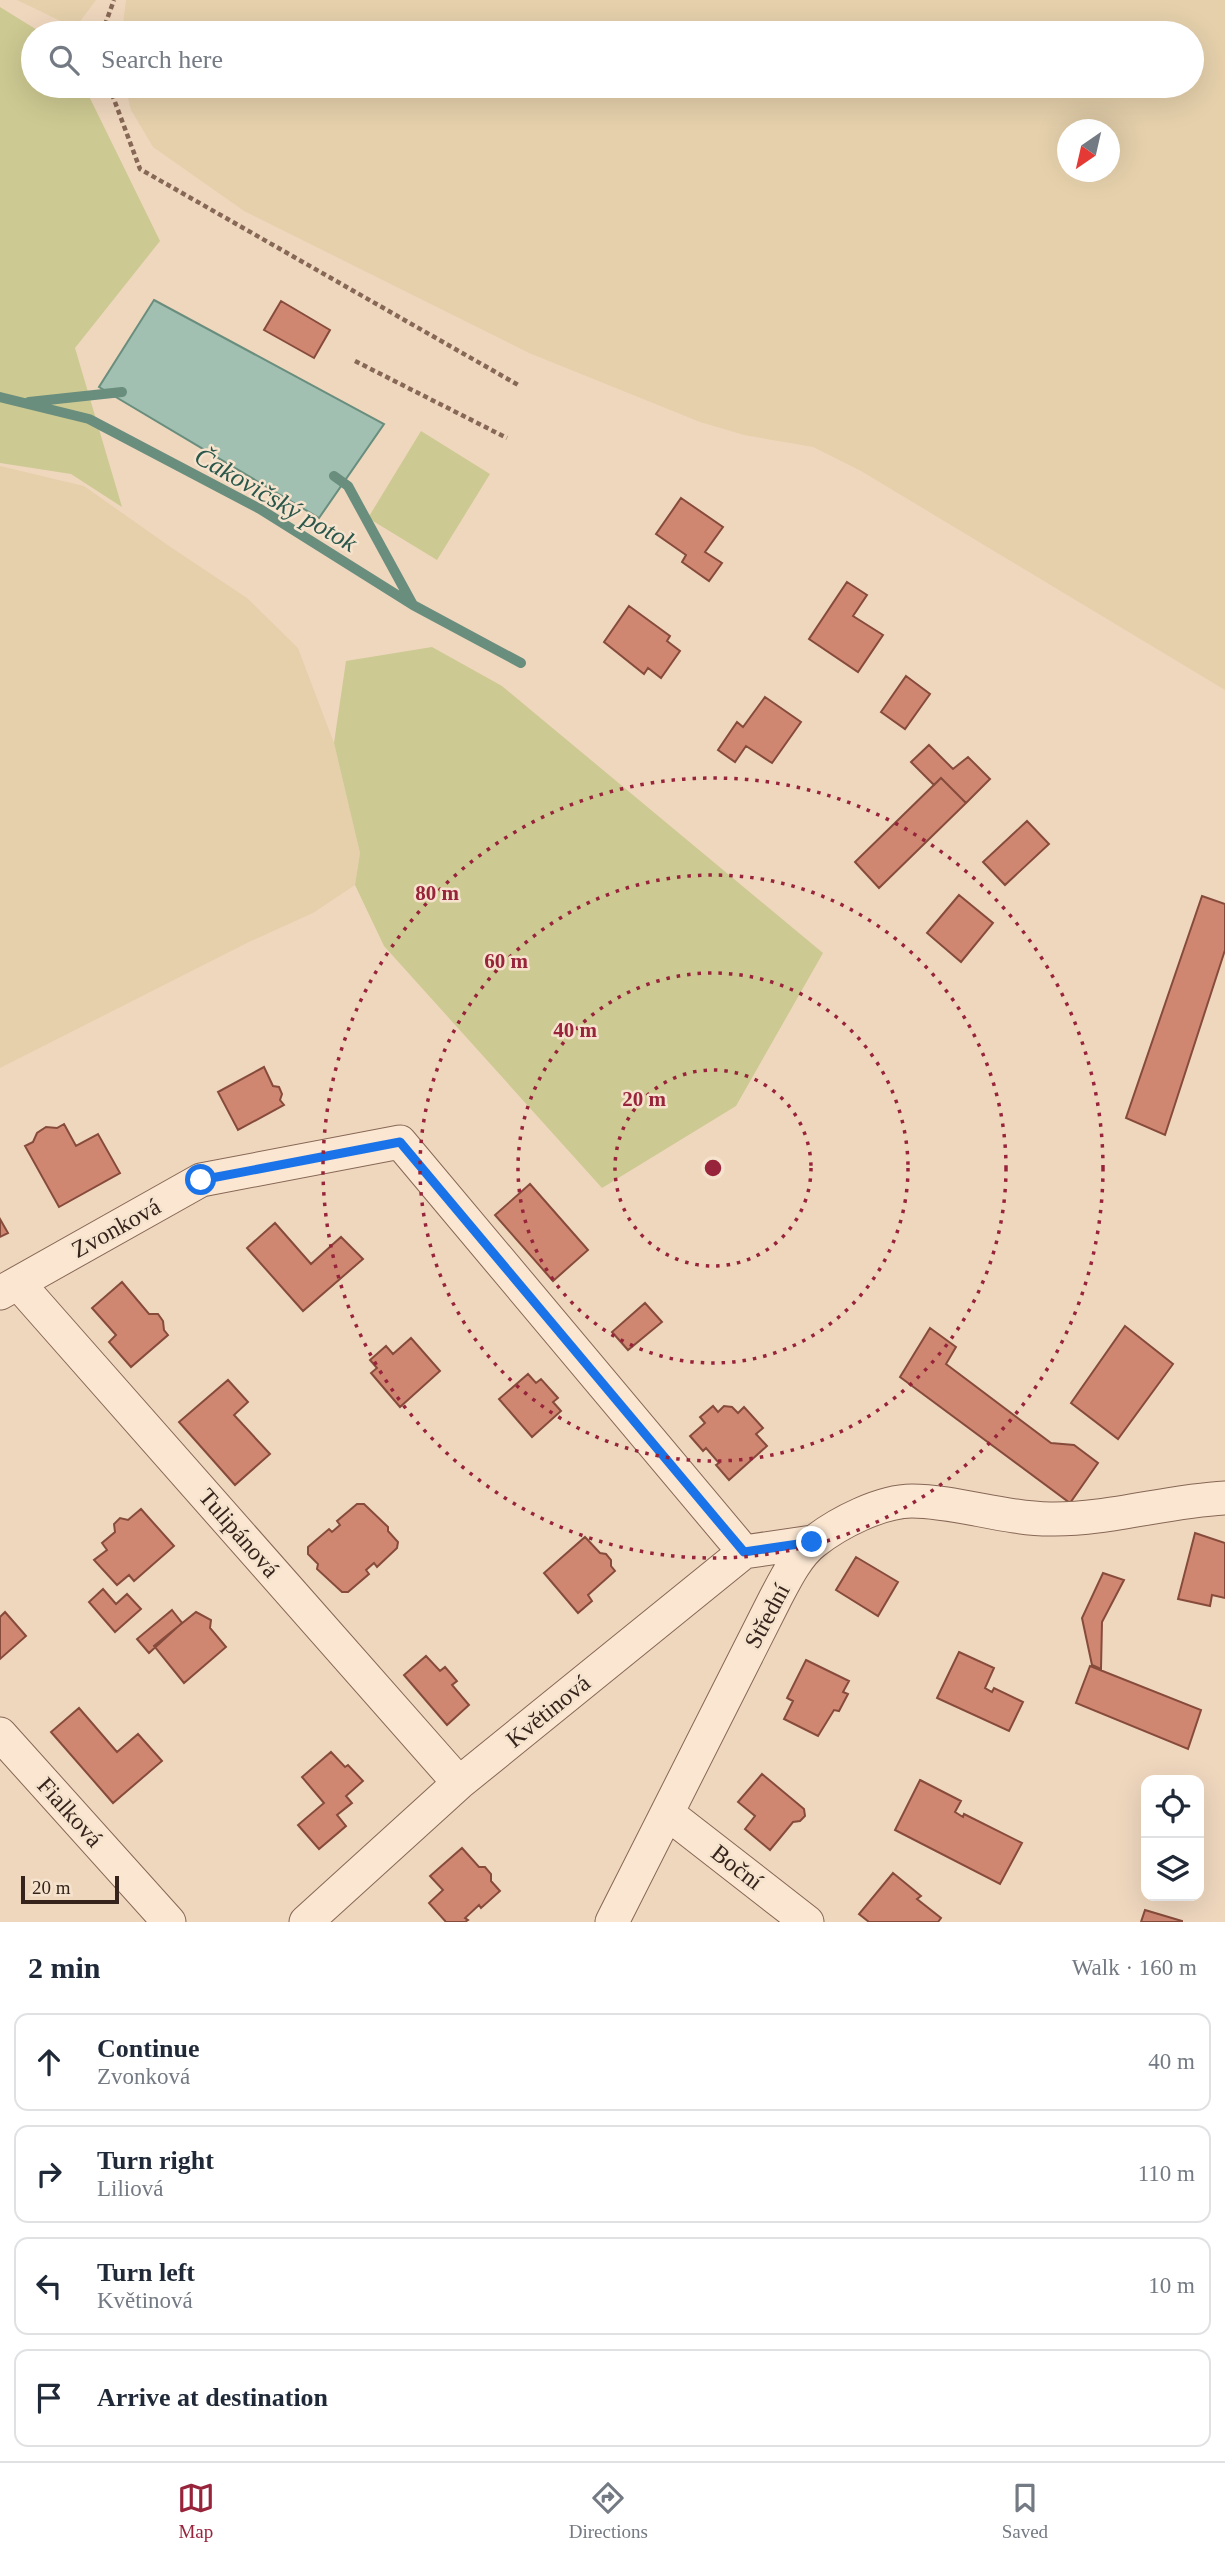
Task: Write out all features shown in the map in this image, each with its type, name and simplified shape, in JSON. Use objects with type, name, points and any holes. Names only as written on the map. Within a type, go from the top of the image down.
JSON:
[{"type":"street","name":"Zvonková","points":[[9,1288],[201,1180],[400,1142],[744,1552]]},
{"type":"street","name":"Tulipánová","points":[[9,1288],[459,1783]]},
{"type":"street","name":"Střední","points":[[612,1922],[775,1599],[812,1542],[863,1513],[912,1501],[1047,1519],[1091,1518],[1197,1499],[1225,1498]]},
{"type":"street","points":[[744,1552],[812,1542]]},
{"type":"street","name":"Květinová","points":[[306,1922],[459,1783],[744,1552]]},
{"type":"street","name":"Fialková","points":[[0,1734],[169,1922]]},
{"type":"street","name":"Boční","points":[[667,1813],[807,1922]]},
{"type":"path","points":[[106,21],[114,0]]},
{"type":"path","points":[[113,98],[140,169],[520,386]]},
{"type":"path","points":[[355,361],[507,438]]},
{"type":"shaded area","points":[[17,0],[96,0],[80,21],[60,21]]},
{"type":"shaded area","points":[[126,0],[1225,0],[1225,690],[861,471],[813,447],[744,435],[700,422],[529,353],[244,211],[153,147],[131,110],[128,98],[1204,98],[1204,21],[123,21]]},
{"type":"shaded area","points":[[0,7],[23,21],[21,98],[90,98],[160,241],[75,348],[122,507],[71,474],[0,463]]},
{"type":"shaded area","points":[[154,300],[384,424],[319,518],[99,387]]},
{"type":"shaded area","points":[[421,431],[490,474],[437,560],[368,518]]},
{"type":"shaded area","points":[[0,466],[84,486],[247,598],[298,648],[334,743],[360,853],[355,885],[313,913],[249,942],[0,1068]]},
{"type":"shaded area","points":[[432,647],[502,686],[823,953],[736,1106],[602,1188],[384,946],[355,885],[360,853],[334,743],[346,661]]},
{"type":"building","points":[[281,301],[330,330],[314,358],[264,330]]},
{"type":"building","points":[[681,498],[723,527],[705,552],[722,563],[709,581],[682,562],[686,555],[656,534]]},
{"type":"building","points":[[847,582],[867,595],[853,616],[883,635],[858,672],[809,639]]},
{"type":"building","points":[[629,606],[670,636],[667,641],[680,651],[661,678],[648,668],[644,674],[604,642]]},
{"type":"building","points":[[906,676],[930,694],[905,729],[881,712]]},
{"type":"building","points":[[765,697],[801,722],[772,763],[746,746],[735,762],[718,750],[737,722],[743,727]]},
{"type":"building","points":[[929,745],[953,769],[968,757],[990,779],[966,803],[941,778],[934,785],[911,762]]},
{"type":"building","points":[[941,778],[966,803],[879,888],[855,862]]},
{"type":"building","points":[[1027,821],[1049,844],[1005,885],[983,862]]},
{"type":"building","points":[[959,895],[993,923],[961,962],[927,933]]},
{"type":"building","points":[[1202,896],[1225,904],[1225,950],[1165,1135],[1126,1118]]},
{"type":"building","points":[[264,1067],[273,1086],[279,1087],[282,1094],[280,1100],[284,1105],[238,1130],[218,1092]]},
{"type":"building","points":[[64,1124],[76,1146],[98,1134],[120,1173],[59,1207],[25,1146],[33,1142],[37,1133],[46,1127],[57,1128]]},
{"type":"building","points":[[530,1184],[588,1250],[553,1281],[495,1215]]},
{"type":"building","points":[[0,1219],[8,1233],[0,1237]]},
{"type":"building","points":[[275,1223],[311,1264],[341,1237],[363,1259],[303,1311],[247,1248]]},
{"type":"building","points":[[122,1282],[149,1314],[158,1314],[168,1335],[131,1367],[109,1342],[116,1335],[92,1308]]},
{"type":"building","points":[[645,1303],[662,1322],[628,1350],[612,1332]]},
{"type":"building","points":[[1125,1326],[1173,1364],[1118,1439],[1071,1403]]},
{"type":"building","points":[[930,1328],[956,1347],[946,1364],[1051,1443],[1074,1445],[1098,1463],[1070,1503],[900,1377]]},
{"type":"building","points":[[411,1338],[440,1371],[400,1407],[371,1373],[377,1368],[370,1360],[386,1346],[393,1354]]},
{"type":"building","points":[[528,1374],[536,1383],[541,1379],[558,1398],[553,1402],[561,1411],[532,1437],[499,1399]]},
{"type":"building","points":[[228,1380],[248,1402],[234,1415],[270,1454],[235,1485],[179,1422]]},
{"type":"building","points":[[713,1406],[718,1412],[724,1406],[732,1407],[738,1413],[744,1407],[763,1428],[756,1434],[767,1446],[729,1480],[706,1448],[703,1451],[690,1436],[705,1423],[700,1417]]},
{"type":"building","points":[[357,1504],[364,1504],[388,1527],[388,1531],[398,1542],[397,1548],[377,1567],[374,1563],[366,1570],[369,1574],[348,1592],[342,1592],[317,1569],[318,1564],[308,1554],[308,1547],[329,1529],[332,1532],[340,1525],[337,1521]]},
{"type":"building","points":[[141,1509],[174,1546],[134,1581],[129,1575],[117,1585],[94,1560],[107,1550],[102,1543],[115,1532],[114,1524],[120,1518],[128,1520]]},
{"type":"building","points":[[1195,1533],[1225,1543],[1225,1598],[1212,1595],[1210,1606],[1178,1599]]},
{"type":"building","points":[[585,1537],[600,1553],[606,1554],[615,1571],[588,1595],[592,1601],[578,1613],[544,1573]]},
{"type":"building","points":[[856,1557],[898,1582],[878,1616],[836,1590]]},
{"type":"building","points":[[1103,1573],[1124,1580],[1102,1622],[1101,1669],[1092,1665],[1082,1618]]},
{"type":"building","points":[[103,1589],[116,1604],[127,1594],[141,1609],[115,1632],[89,1602]]},
{"type":"building","points":[[172,1610],[182,1623],[149,1653],[137,1639]]},
{"type":"building","points":[[5,1612],[26,1636],[0,1659],[0,1617]]},
{"type":"building","points":[[196,1612],[211,1620],[210,1628],[226,1647],[184,1683],[154,1646]]},
{"type":"building","points":[[959,1652],[994,1668],[985,1688],[992,1692],[994,1688],[1023,1702],[1009,1731],[937,1698]]},
{"type":"building","points":[[426,1656],[440,1671],[445,1667],[457,1681],[452,1685],[469,1705],[447,1725],[404,1675]]},
{"type":"building","points":[[806,1660],[849,1681],[843,1692],[848,1694],[839,1711],[834,1710],[818,1736],[784,1719],[793,1701],[787,1698]]},
{"type":"building","points":[[1090,1666],[1201,1710],[1188,1749],[1076,1703]]},
{"type":"building","points":[[79,1708],[117,1752],[138,1734],[162,1761],[113,1803],[51,1732]]},
{"type":"building","points":[[331,1752],[363,1781],[346,1796],[352,1803],[337,1815],[346,1826],[319,1849],[298,1825],[324,1803],[302,1777]]},
{"type":"building","points":[[762,1774],[804,1809],[805,1816],[800,1821],[793,1822],[770,1850],[745,1829],[755,1816],[738,1802]]},
{"type":"building","points":[[920,1780],[961,1801],[955,1812],[963,1817],[964,1814],[1022,1843],[1000,1884],[895,1830]]},
{"type":"building","points":[[462,1848],[479,1867],[485,1867],[491,1874],[491,1881],[500,1891],[481,1908],[479,1905],[465,1918],[468,1920],[465,1922],[446,1922],[429,1903],[443,1890],[430,1876]]},
{"type":"building","points":[[893,1873],[921,1896],[917,1899],[941,1918],[938,1922],[869,1922],[859,1914]]},
{"type":"building","points":[[1145,1910],[1182,1921],[1182,1922],[1141,1922]]},
{"type":"waterway","points":[[29,402],[122,392]]},
{"type":"waterway","name":"Čakovičský potok","points":[[0,397],[89,419],[260,509],[413,605],[521,663]]},
{"type":"waterway","points":[[334,476],[348,486],[413,605]]},
{"type":"route","points":[[201,1180],[400,1142],[744,1552],[812,1542]]}]
